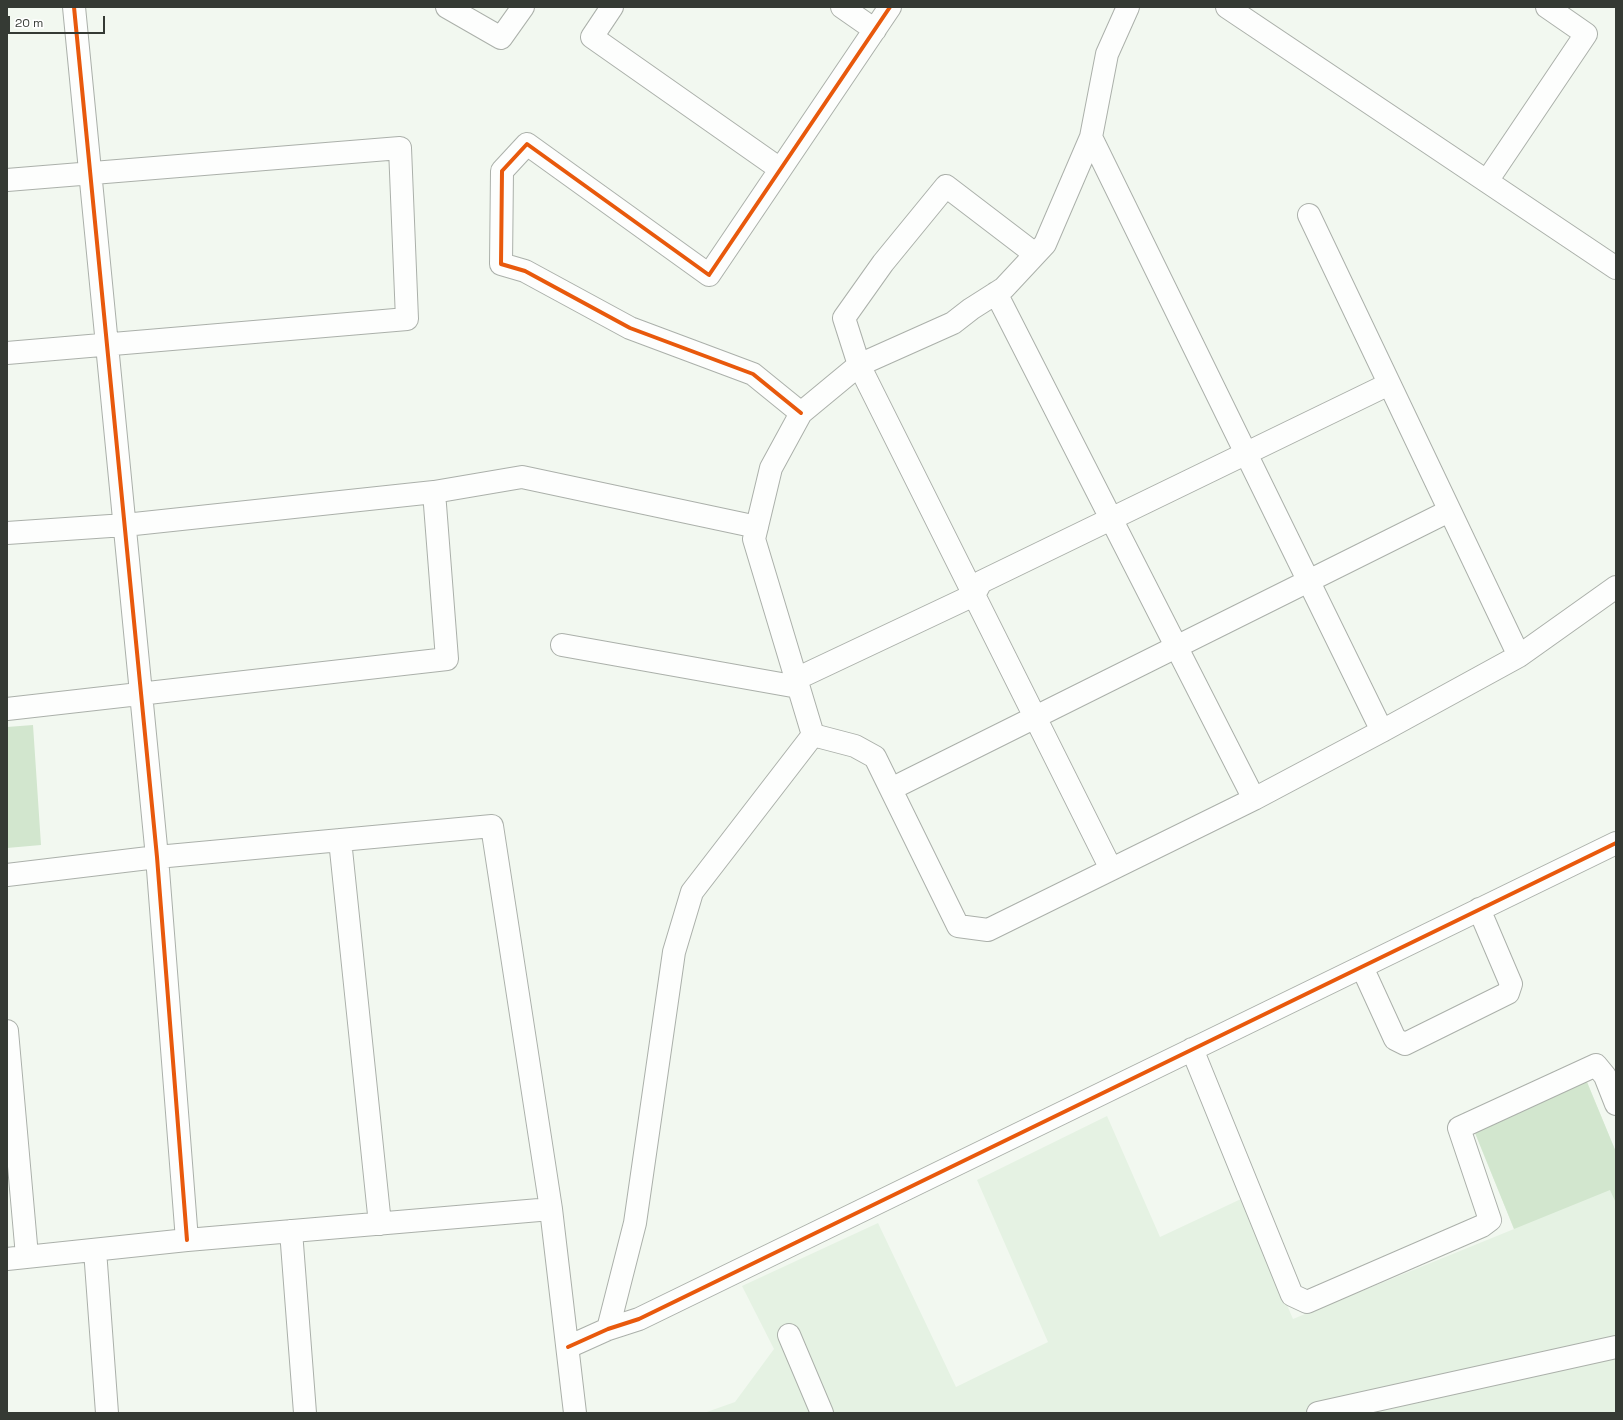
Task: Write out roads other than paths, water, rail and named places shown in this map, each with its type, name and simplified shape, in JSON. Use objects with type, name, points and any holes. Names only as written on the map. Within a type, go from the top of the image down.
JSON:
[{"type":"street","points":[[74,7],[157,857],[187,1240]]},
{"type":"street","points":[[446,7],[501,38],[523,7]]},
{"type":"street","points":[[612,7],[592,37],[780,169]]},
{"type":"street","points":[[842,7],[874,30]]},
{"type":"street","points":[[802,413],[753,374],[630,328],[524,271],[501,264],[502,171],[527,144],[709,275],[890,7]]},
{"type":"street","points":[[813,735],[754,539],[771,468],[802,413],[859,365],[953,323],[971,309],[1004,288],[1045,244],[1091,137],[1108,54],[1128,7]]},
{"type":"street","points":[[1227,7],[1616,268]]},
{"type":"street","points":[[1487,181],[1586,34],[1547,7]]},
{"type":"street","points":[[1091,137],[1382,731]]},
{"type":"street","points":[[7,180],[400,148],[407,318],[7,353]]},
{"type":"street","points":[[1035,254],[946,186],[883,263],[844,318],[859,365],[1111,869]]},
{"type":"street","points":[[1309,215],[1519,656]]},
{"type":"street","points":[[996,293],[1254,799]]},
{"type":"street","points":[[562,645],[797,683],[974,595],[981,582],[1389,384]]},
{"type":"street","points":[[7,533],[125,525],[434,492],[522,477],[757,527]]},
{"type":"street","points":[[7,709],[447,659],[434,492]]},
{"type":"street","points":[[891,789],[1449,511]]},
{"type":"street","points":[[813,735],[855,746],[875,757],[958,926],[988,930],[1254,799],[1382,731],[1519,656],[1616,587]]},
{"type":"street","points":[[608,1329],[635,1223],[674,952],[692,892],[813,735]]},
{"type":"street","points":[[7,875],[157,857],[492,826],[550,1210],[575,1413]]},
{"type":"street","points":[[340,840],[380,1224]]},
{"type":"street","points":[[568,1347],[608,1329],[639,1319],[1479,909],[1614,848]]},
{"type":"street","points":[[1362,966],[1395,1039],[1405,1044],[1508,993],[1511,984],[1479,909]]},
{"type":"street","points":[[7,1031],[17,1258],[187,1240],[550,1210]]},
{"type":"street","points":[[1192,1049],[1292,1295],[1307,1302],[1482,1226],[1490,1220],[1459,1128],[1596,1065],[1605,1076],[1616,1104]]},
{"type":"street","points":[[291,1231],[305,1413]]},
{"type":"street","points":[[95,1250],[107,1413]]},
{"type":"street","points":[[789,1335],[822,1413]]},
{"type":"street","points":[[1318,1413],[1616,1347]]}]
